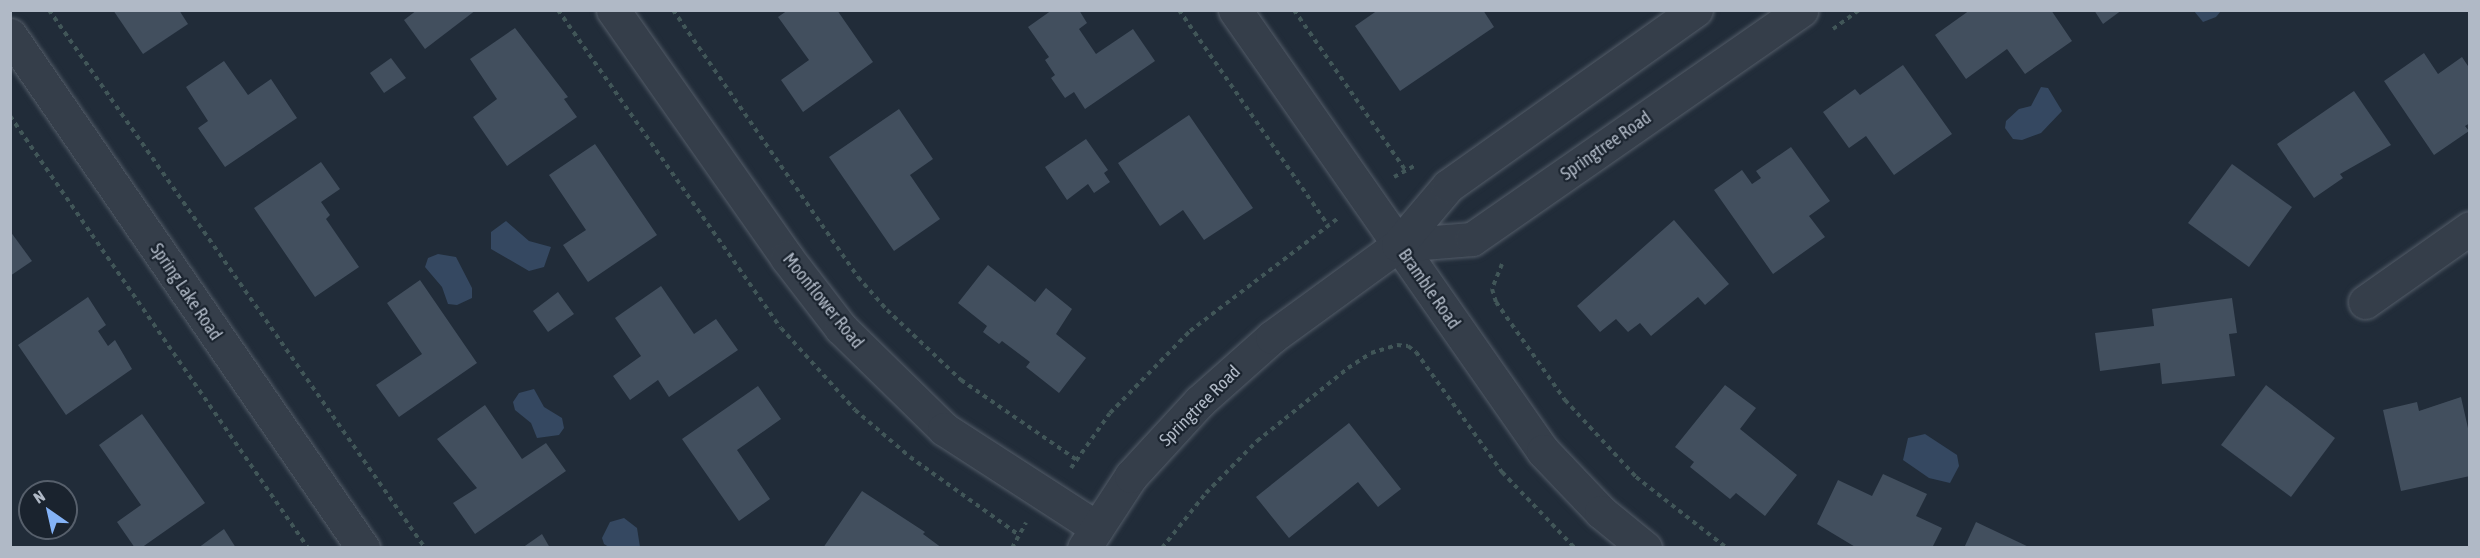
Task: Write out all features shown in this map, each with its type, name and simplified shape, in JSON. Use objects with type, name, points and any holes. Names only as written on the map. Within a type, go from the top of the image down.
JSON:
[{"type":"street","name":"Moonflower Road","points":[[613,10],[774,239],[841,328],[944,429],[1047,495],[1090,538]]},
{"type":"street","name":"Bramble Road","points":[[1235,10],[1543,451],[1601,512],[1645,548]]},
{"type":"street","name":"Springtree Road","points":[[1090,538],[1131,476],[1200,400],[1272,337],[1398,245],[1448,186],[1696,10]]},
{"type":"street","name":"Springtree Road","points":[[1398,245],[1472,239],[1801,10]]},
{"type":"street","name":"Spring Lake Road","points":[[10,35],[363,548]]},
{"type":"street","points":[[2365,302],[2469,228]]},
{"type":"path","points":[[49,10],[425,548]]},
{"type":"path","points":[[673,10],[858,277],[887,310],[961,380],[1077,460]]},
{"type":"path","points":[[1179,10],[1328,225]]},
{"type":"path","points":[[1294,10],[1406,171]]},
{"type":"path","points":[[1830,30],[1859,10]]},
{"type":"path","points":[[10,116],[309,548]]},
{"type":"path","points":[[1012,548],[1031,513],[1077,460],[1110,413],[1190,331],[1365,198],[1423,161]]},
{"type":"path","points":[[1509,257],[1495,277],[1496,302],[1565,400],[1636,477],[1727,548]]},
{"type":"path","points":[[1162,548],[1206,493],[1257,441],[1348,368],[1371,353],[1397,345],[1408,345],[1416,352],[1502,472],[1575,548]]},
{"type":"water","points":[[2194,11],[2221,11],[2216,17],[2203,22]]},
{"type":"water","points":[[2041,87],[2048,88],[2062,111],[2041,133],[2022,140],[2013,139],[2005,128],[2006,121],[2019,109],[2031,106]]},
{"type":"water","points":[[506,221],[529,241],[551,247],[544,267],[529,271],[491,249],[491,232]]},
{"type":"water","points":[[438,254],[456,257],[472,288],[472,298],[457,305],[448,304],[442,287],[425,267],[428,258]]},
{"type":"water","points":[[534,389],[544,407],[562,418],[564,428],[559,435],[537,438],[531,423],[515,410],[513,402],[519,393]]},
{"type":"water","points":[[1925,434],[1957,455],[1959,466],[1950,483],[1929,478],[1903,460],[1908,438]]},
{"type":"water","points":[[624,518],[637,528],[640,547],[609,547],[604,544],[602,538],[610,522]]},
{"type":"building","points":[[113,10],[179,10],[188,24],[143,54]]},
{"type":"building","points":[[417,10],[476,10],[425,49],[404,20]]},
{"type":"building","points":[[788,10],[837,10],[873,62],[803,112],[781,80],[809,60],[778,17]]},
{"type":"building","points":[[1052,10],[1079,10],[1087,23],[1079,29],[1096,54],[1133,29],[1155,61],[1085,109],[1074,92],[1065,98],[1051,78],[1055,75],[1045,60],[1049,57],[1028,27]]},
{"type":"building","points":[[1378,10],[1483,10],[1494,27],[1400,91],[1355,26]]},
{"type":"building","points":[[1970,10],[2051,10],[2072,41],[2025,74],[2007,49],[1966,79],[1935,35]]},
{"type":"building","points":[[2094,10],[2122,10],[2103,24]]},
{"type":"building","points":[[515,28],[568,97],[564,99],[577,117],[507,166],[473,117],[497,99],[470,59]]},
{"type":"building","points":[[2424,53],[2438,74],[2462,57],[2470,69],[2470,123],[2465,126],[2469,131],[2434,155],[2384,81]]},
{"type":"building","points":[[391,58],[406,78],[384,93],[370,73]]},
{"type":"building","points":[[224,61],[248,95],[271,79],[297,118],[225,167],[198,128],[208,121],[186,87]]},
{"type":"building","points":[[1903,65],[1952,134],[1894,175],[1866,136],[1849,148],[1823,112],[1855,89],[1860,95]]},
{"type":"building","points":[[2354,91],[2391,145],[2340,174],[2343,178],[2314,198],[2277,144]]},
{"type":"building","points":[[899,109],[933,159],[910,175],[940,219],[894,251],[829,157]]},
{"type":"building","points":[[1189,115],[1253,208],[1204,240],[1183,210],[1160,226],[1118,163]]},
{"type":"building","points":[[1086,139],[1108,170],[1104,173],[1110,182],[1094,193],[1088,184],[1067,200],[1045,167]]},
{"type":"building","points":[[595,144],[657,235],[588,282],[563,245],[586,230],[549,175]]},
{"type":"building","points":[[1791,147],[1830,201],[1809,216],[1825,237],[1773,274],[1714,190],[1742,170],[1752,184],[1761,178],[1756,171]]},
{"type":"building","points":[[321,162],[340,189],[321,202],[330,215],[326,219],[359,267],[315,297],[254,208]]},
{"type":"building","points":[[2232,164],[2292,207],[2249,267],[2188,223]]},
{"type":"building","points":[[1674,220],[1729,284],[1705,305],[1698,297],[1651,336],[1640,323],[1628,332],[1616,319],[1600,332],[1577,306]]},
{"type":"building","points":[[10,231],[32,261],[10,276]]},
{"type":"building","points":[[988,265],[1035,302],[1046,288],[1072,309],[1056,334],[1086,358],[1059,393],[1026,367],[1030,362],[1002,341],[999,344],[983,332],[987,326],[958,303]]},
{"type":"building","points":[[420,280],[477,363],[399,417],[376,385],[422,354],[387,303]]},
{"type":"building","points":[[661,286],[694,334],[716,319],[738,350],[669,397],[658,380],[630,400],[613,376],[641,356],[615,318]]},
{"type":"building","points":[[558,292],[574,314],[548,332],[533,311]]},
{"type":"building","points":[[88,297],[106,325],[98,331],[108,346],[115,340],[132,369],[66,415],[18,345]]},
{"type":"building","points":[[2232,298],[2237,333],[2229,334],[2235,376],[2162,384],[2160,363],[2100,371],[2095,333],[2154,326],[2152,309]]},
{"type":"building","points":[[1725,385],[1756,408],[1740,429],[1797,475],[1765,516],[1736,493],[1730,499],[1690,467],[1694,462],[1675,447]]},
{"type":"building","points":[[2266,385],[2335,438],[2291,497],[2221,445]]},
{"type":"building","points":[[758,386],[781,419],[737,450],[770,499],[739,521],[682,439]]},
{"type":"building","points":[[2461,397],[2470,437],[2470,476],[2401,491],[2383,410],[2417,402],[2419,411]]},
{"type":"building","points":[[485,405],[522,459],[546,443],[566,471],[475,534],[453,503],[477,488],[437,439]]},
{"type":"building","points":[[142,414],[205,503],[141,548],[135,548],[117,522],[141,505],[99,445]]},
{"type":"building","points":[[1349,423],[1401,489],[1378,507],[1358,482],[1289,538],[1256,497]]},
{"type":"building","points":[[1883,474],[1927,494],[1916,516],[1942,528],[1932,548],[1857,548],[1817,524],[1838,480],[1872,496]]},
{"type":"building","points":[[862,491],[925,532],[923,534],[942,548],[823,548]]},
{"type":"building","points":[[1976,522],[2031,548],[1964,548]]},
{"type":"building","points":[[224,529],[236,548],[198,548]]},
{"type":"building","points":[[542,534],[550,548],[522,548]]}]
